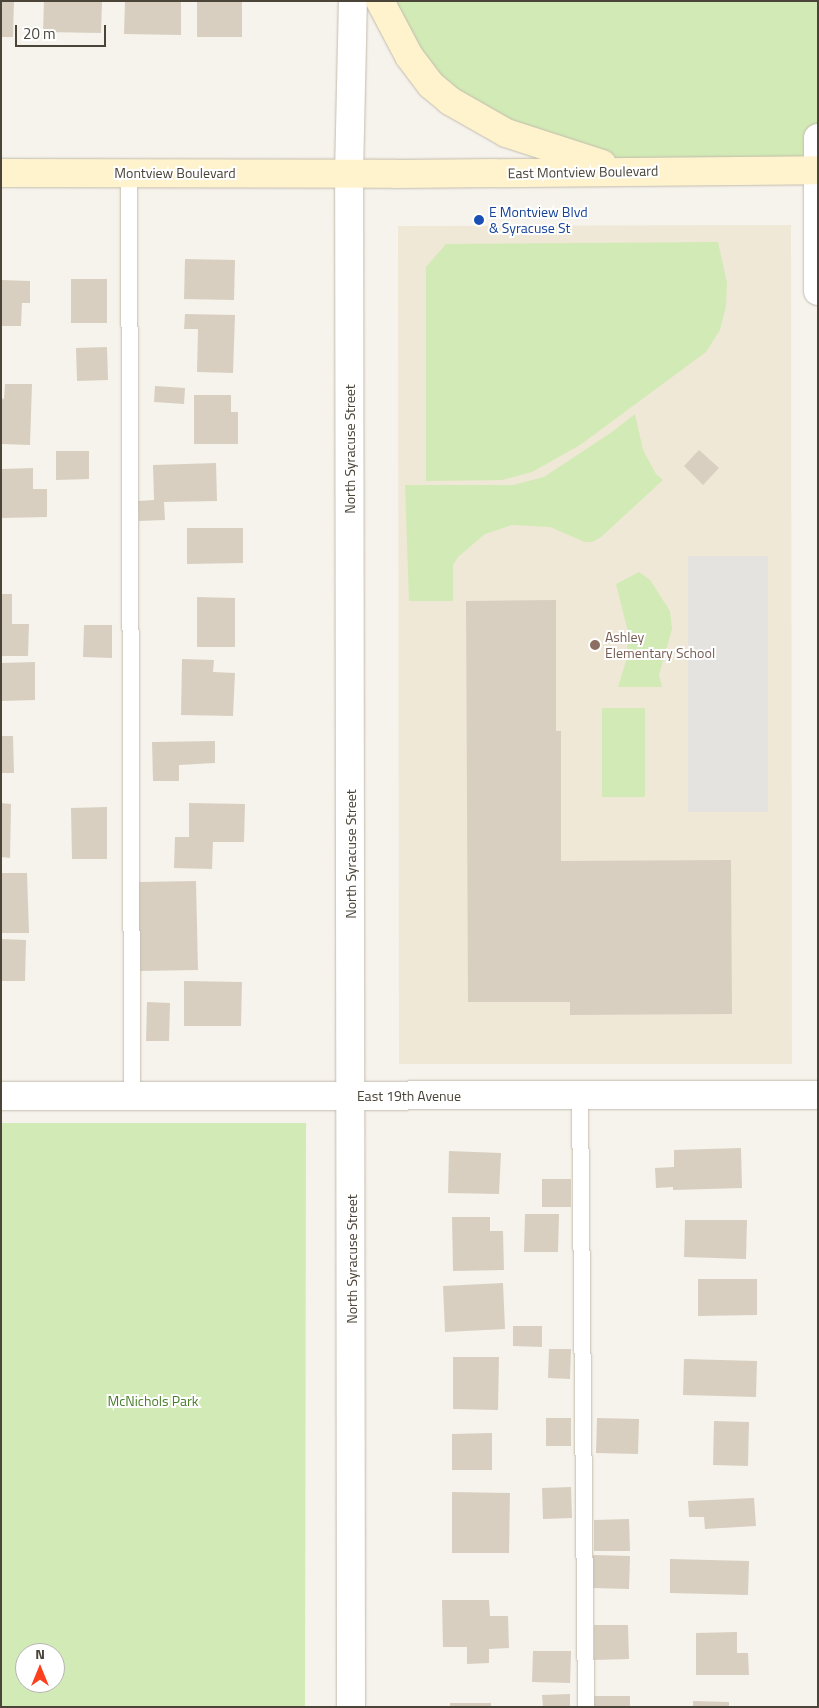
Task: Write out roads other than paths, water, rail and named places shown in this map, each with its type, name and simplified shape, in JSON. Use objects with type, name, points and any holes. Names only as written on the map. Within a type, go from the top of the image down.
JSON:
[{"type":"main road","points":[[380,1],[409,56],[431,85],[450,101],[506,133],[625,171]]},
{"type":"main road","name":"East Montview Boulevard","points":[[349,174],[818,170]]},
{"type":"main road","name":"Montview Boulevard","points":[[1,173],[349,174]]},
{"type":"street","name":"North Syracuse Street","points":[[351,1707],[352,1096],[349,174],[353,1]]},
{"type":"street","points":[[818,138],[818,291]]},
{"type":"street","name":"East 19th Avenue","points":[[1,1096],[818,1095]]},
{"type":"lane","points":[[129,173],[132,1096]]},
{"type":"lane","points":[[580,1096],[586,1707]]},
{"type":"place","name":"E Montview Blvd & Syracuse St","points":[[479,220]]},
{"type":"place","name":"Ashley Elementary School","points":[[595,645]]},
{"type":"park label","name":"McNichols Park","points":[[153,1401]]}]
